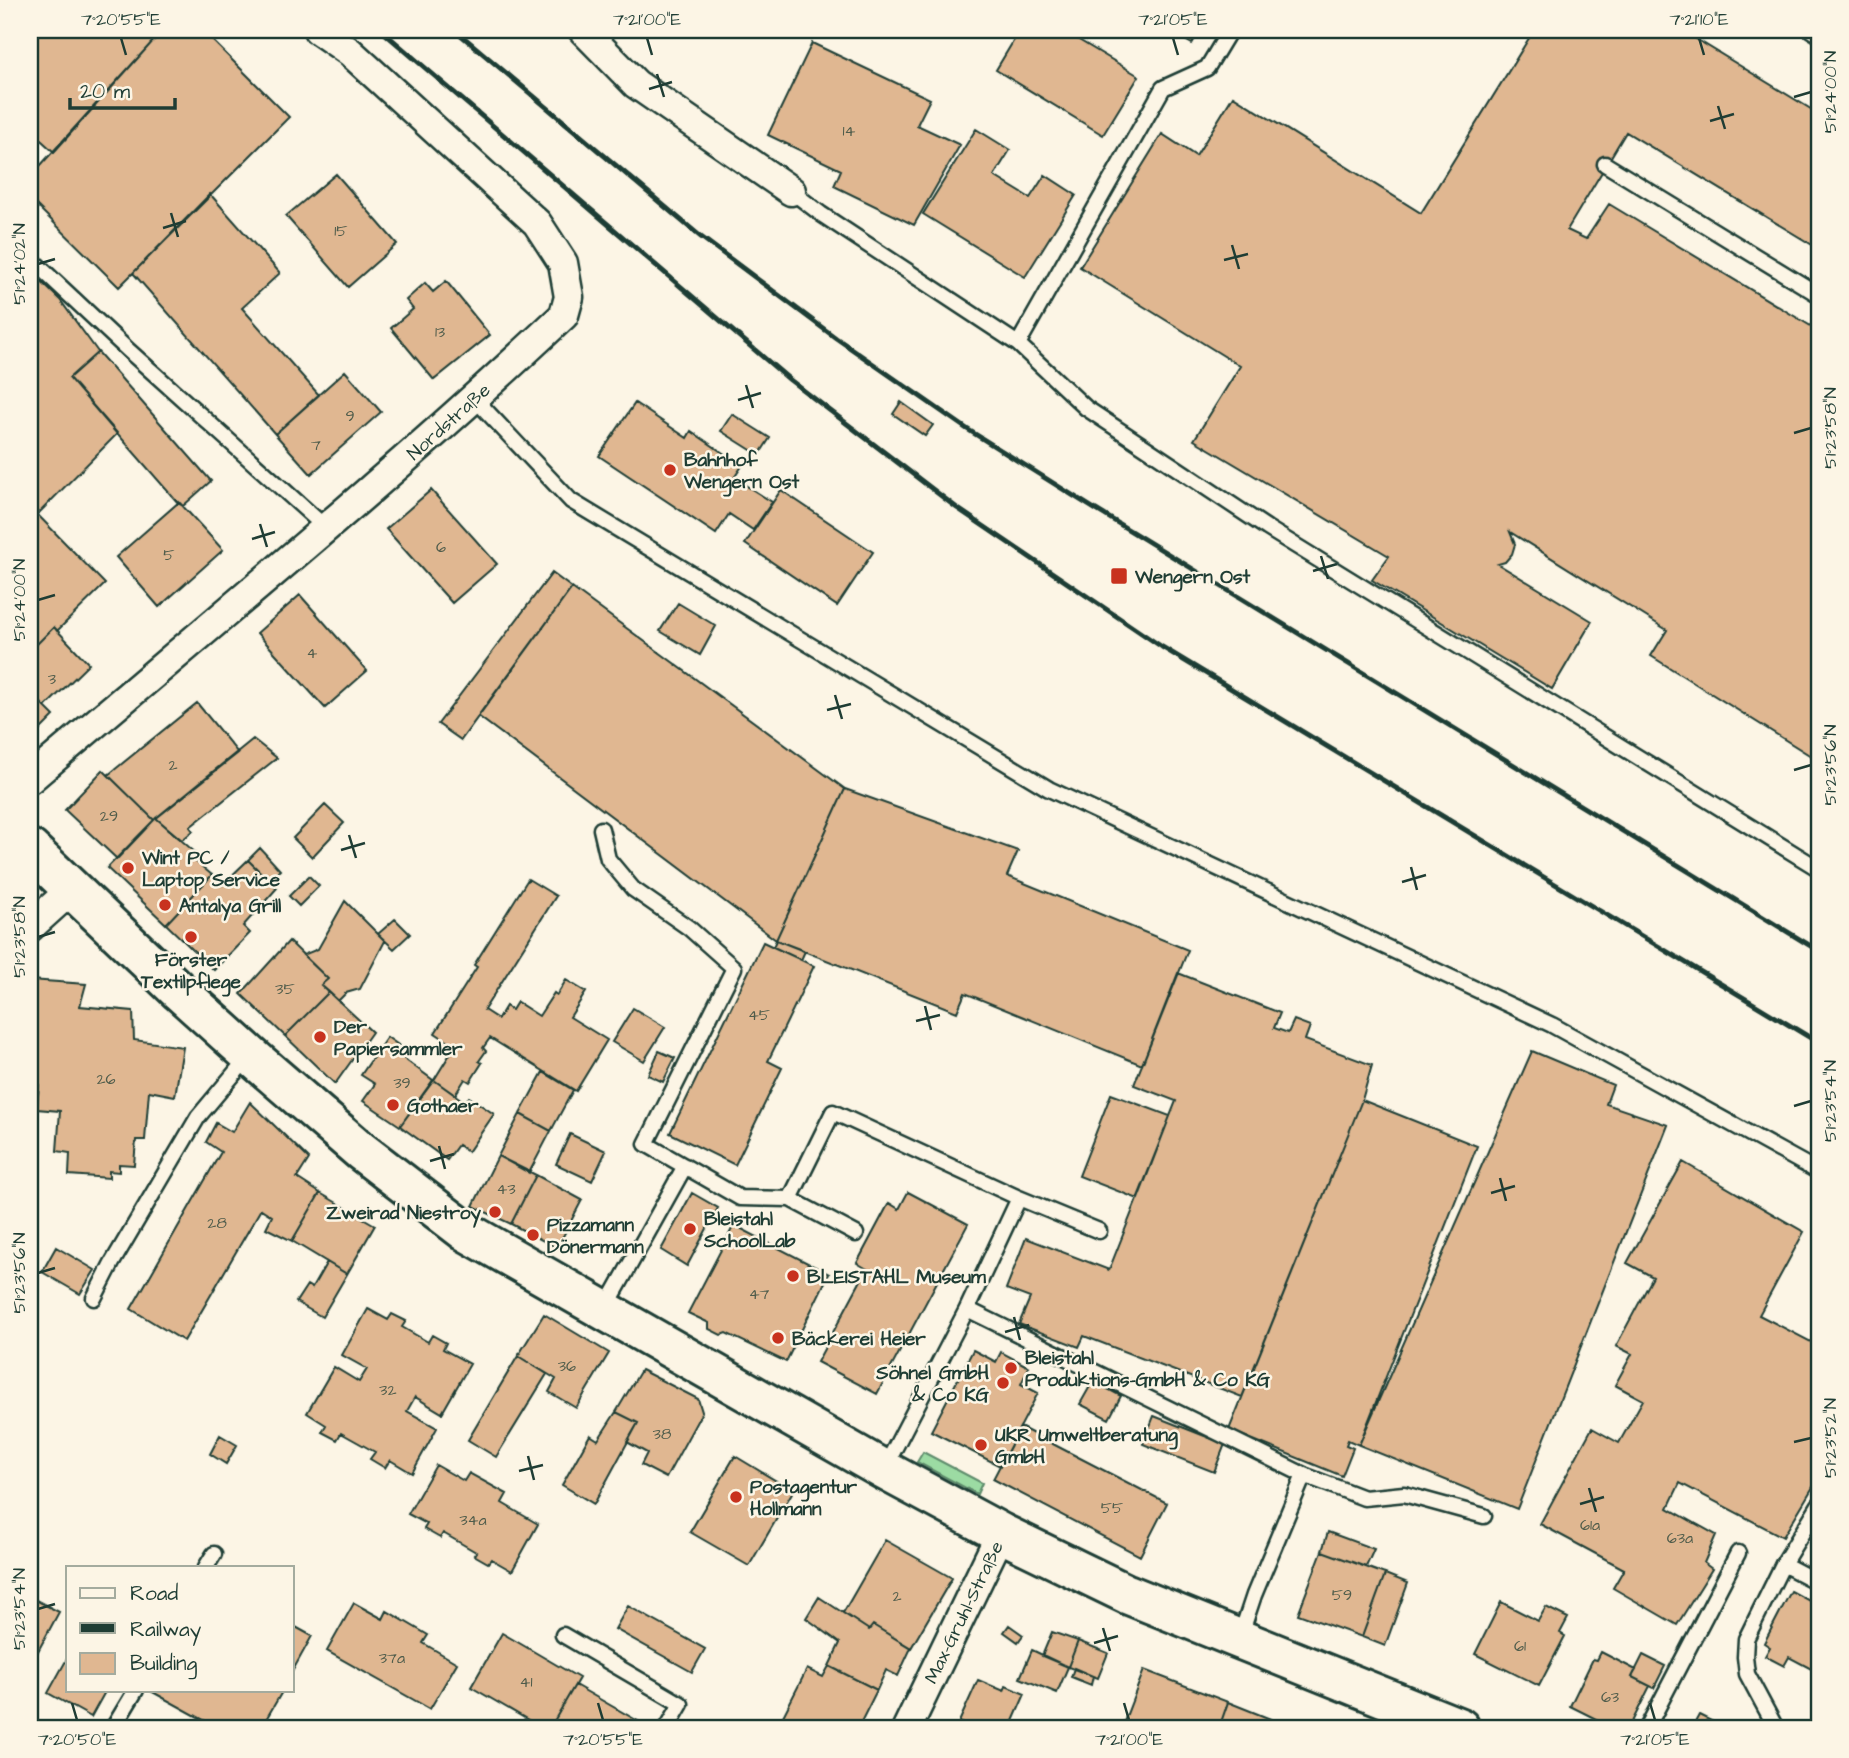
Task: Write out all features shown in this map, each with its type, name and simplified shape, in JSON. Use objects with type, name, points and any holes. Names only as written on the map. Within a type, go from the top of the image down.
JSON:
[{"type":"main road","points":[[30,849],[250,1055],[360,1151],[465,1231],[884,1470],[1002,1533],[1126,1594],[1460,1728]]},
{"type":"street","name":"Nordstraße","points":[[30,779],[475,399],[564,315],[569,297],[563,263],[537,223],[350,52],[318,30]]},
{"type":"street","points":[[583,30],[636,84],[791,191]]},
{"type":"street","points":[[30,927],[71,890]]},
{"type":"street","name":"Max-Gruhl-Straße","points":[[907,1728],[1002,1533]]},
{"type":"lane","points":[[1018,344],[1163,88],[1207,68],[1230,30]]},
{"type":"lane","points":[[1811,30],[1819,35]]},
{"type":"lane","points":[[1605,164],[1819,295]]},
{"type":"lane","points":[[791,191],[821,214],[1018,344],[1086,408],[1267,528],[1819,869]]},
{"type":"lane","points":[[30,258],[326,528]]},
{"type":"lane","points":[[475,399],[571,501],[1049,789],[1552,1025],[1819,1172]]},
{"type":"lane","points":[[601,829],[608,859],[634,889],[689,928],[734,968],[646,1144],[740,1198],[790,1199],[856,1234]]},
{"type":"lane","points":[[94,1298],[198,1118],[250,1055]]},
{"type":"lane","points":[[790,1199],[833,1112],[1019,1198],[1099,1231]]},
{"type":"lane","points":[[604,1312],[685,1166]]},
{"type":"lane","points":[[884,1470],[967,1309],[1019,1198]]},
{"type":"lane","points":[[967,1309],[1304,1475],[1364,1498],[1404,1494],[1484,1516]]},
{"type":"lane","points":[[1240,1639],[1254,1595],[1304,1475]]},
{"type":"lane","points":[[1776,1728],[1747,1674],[1746,1639],[1783,1564],[1819,1505]]},
{"type":"lane","points":[[1647,1728],[1738,1553]]},
{"type":"lane","points":[[207,1566],[214,1554]]},
{"type":"lane","points":[[1783,1564],[1819,1583]]},
{"type":"lane","points":[[563,1635],[681,1704],[667,1728]]},
{"type":"lane","points":[[113,1728],[134,1692]]},
{"type":"green space","points":[[923,1452],[982,1483],[977,1494],[917,1462]]},
{"type":"building","points":[[30,30],[163,30],[54,152],[30,130]]},
{"type":"building","points":[[163,30],[202,30],[289,117],[119,287],[30,199],[30,177]]},
{"type":"building","points":[[1020,30],[1062,30],[1139,76],[1103,135],[996,70]]},
{"type":"building","points":[[1167,30],[1200,30],[1192,44]]},
{"type":"building","points":[[1534,30],[1683,31],[1819,114],[1819,249],[1626,132],[1567,230],[1586,239],[1609,204],[1819,331],[1819,761],[1651,656],[1667,630],[1510,532],[1515,544],[1512,554],[1505,562],[1498,564],[1592,621],[1552,689],[1372,580],[1389,556],[1194,440],[1240,366],[1080,267],[1162,134],[1196,156],[1233,96],[1421,213]]},
{"type":"building","points":[[812,43],[930,99],[917,125],[960,145],[914,225],[834,186],[841,170],[768,135]]},
{"type":"building","points":[[976,129],[1010,150],[994,176],[1030,198],[1045,175],[1076,195],[1025,277],[923,214]]},
{"type":"building","points":[[336,174],[397,244],[348,287],[286,216]]},
{"type":"building","points":[[210,194],[280,273],[242,308],[319,395],[275,434],[133,273]]},
{"type":"building","points":[[30,271],[60,300],[98,352],[69,378],[117,434],[37,515],[34,511],[30,515]]},
{"type":"building","points":[[446,281],[490,335],[434,380],[391,328],[413,309],[406,300],[425,283],[433,292]]},
{"type":"building","points":[[98,352],[211,481],[183,506],[69,378]]},
{"type":"building","points":[[345,371],[381,412],[311,474],[275,434]]},
{"type":"building","points":[[901,402],[933,425],[925,436],[893,414]]},
{"type":"building","points":[[635,403],[687,438],[691,431],[742,466],[734,478],[772,502],[753,530],[729,514],[716,534],[599,456]]},
{"type":"building","points":[[732,414],[770,438],[759,455],[721,431]]},
{"type":"building","points":[[431,490],[497,564],[452,603],[386,529]]},
{"type":"building","points":[[781,490],[873,552],[837,606],[745,544]]},
{"type":"building","points":[[179,502],[223,550],[159,607],[116,557]]},
{"type":"building","points":[[34,511],[105,584],[57,631],[54,627],[30,651],[30,515]]},
{"type":"building","points":[[552,573],[572,588],[461,740],[438,724]]},
{"type":"building","points":[[572,588],[845,789],[776,940],[478,716]]},
{"type":"building","points":[[300,595],[367,671],[325,708],[257,633]]},
{"type":"building","points":[[678,603],[716,626],[700,655],[660,631]]},
{"type":"building","points":[[54,627],[89,664],[45,707],[30,692],[30,651]]},
{"type":"building","points":[[30,692],[54,716],[30,740]]},
{"type":"building","points":[[197,703],[238,753],[154,820],[108,775]]},
{"type":"building","points":[[253,739],[277,758],[190,827],[193,831],[182,840],[156,818]]},
{"type":"building","points":[[103,770],[154,820],[117,859],[65,810]]},
{"type":"building","points":[[845,789],[1018,851],[1007,876],[1188,950],[1142,1065],[965,993],[957,1012],[776,940]]},
{"type":"building","points":[[325,805],[344,823],[312,857],[293,838]]},
{"type":"building","points":[[156,818],[197,854],[193,859],[212,875],[166,924],[107,868]]},
{"type":"building","points":[[260,848],[280,870],[269,881],[248,860]]},
{"type":"building","points":[[248,860],[277,888],[243,926],[250,933],[214,970],[166,924],[212,875],[222,885]]},
{"type":"building","points":[[309,876],[319,886],[299,906],[289,896]]},
{"type":"building","points":[[528,879],[556,896],[484,1010],[498,1019],[506,1006],[512,1010],[517,1002],[539,1016],[566,980],[586,992],[570,1017],[607,1040],[576,1091],[490,1038],[483,1048],[486,1051],[479,1061],[482,1063],[470,1082],[465,1079],[455,1095],[434,1080],[455,1046],[435,1033]]},
{"type":"building","points":[[345,901],[385,941],[360,989],[346,993],[338,1001],[321,985],[328,979],[303,955],[318,949]]},
{"type":"building","points":[[395,919],[410,934],[394,949],[378,934]]},
{"type":"building","points":[[776,940],[805,951],[801,960],[773,947]]},
{"type":"building","points":[[289,941],[328,979],[321,985],[329,992],[285,1036],[241,994]]},
{"type":"building","points":[[763,942],[814,966],[768,1061],[782,1068],[735,1165],[670,1133]]},
{"type":"building","points":[[1178,973],[1280,1013],[1274,1028],[1288,1033],[1294,1020],[1310,1026],[1305,1040],[1372,1065],[1362,1100],[1242,1397],[1084,1336],[1079,1347],[1019,1324],[1030,1298],[1006,1289],[1026,1238],[1109,1270],[1176,1101],[1134,1085]]},
{"type":"building","points":[[30,980],[86,984],[80,1006],[133,1011],[134,1040],[183,1047],[175,1096],[149,1091],[145,1140],[136,1140],[134,1165],[119,1164],[119,1172],[109,1171],[109,1178],[69,1175],[70,1153],[57,1151],[60,1111],[37,1109],[39,1083],[30,1072]]},
{"type":"building","points":[[329,992],[372,1032],[335,1084],[285,1036]]},
{"type":"building","points":[[633,1008],[665,1027],[644,1061],[612,1042]]},
{"type":"building","points":[[387,1037],[404,1049],[399,1055],[433,1080],[400,1126],[363,1101],[375,1084],[361,1075]]},
{"type":"building","points":[[659,1051],[675,1058],[663,1082],[648,1075]]},
{"type":"building","points":[[1532,1051],[1613,1085],[1606,1104],[1668,1125],[1517,1509],[1359,1445]]},
{"type":"building","points":[[30,1072],[39,1083],[37,1109],[34,1114],[30,1113]]},
{"type":"building","points":[[543,1072],[573,1090],[551,1131],[520,1114]]},
{"type":"building","points":[[434,1080],[465,1102],[469,1097],[494,1114],[468,1152],[458,1145],[447,1160],[400,1126]]},
{"type":"building","points":[[1111,1094],[1170,1116],[1138,1199],[1079,1176]]},
{"type":"building","points":[[1362,1100],[1477,1146],[1359,1445],[1348,1440],[1346,1445],[1353,1448],[1342,1476],[1229,1430]]},
{"type":"building","points":[[250,1102],[309,1159],[297,1178],[320,1193],[292,1241],[266,1228],[272,1216],[261,1209],[184,1341],[131,1309],[221,1152],[206,1142],[216,1123],[232,1132]]},
{"type":"building","points":[[520,1114],[551,1131],[529,1173],[498,1156]]},
{"type":"building","points":[[570,1134],[606,1151],[592,1181],[556,1164]]},
{"type":"building","points":[[498,1156],[536,1175],[511,1224],[473,1206]]},
{"type":"building","points":[[1683,1162],[1804,1232],[1759,1315],[1819,1346],[1819,1477],[1783,1537],[1680,1483],[1668,1508],[1716,1535],[1704,1563],[1712,1569],[1677,1625],[1613,1588],[1624,1569],[1540,1524],[1592,1428],[1619,1443],[1643,1400],[1615,1385],[1632,1354],[1616,1346],[1653,1277],[1627,1263]]},
{"type":"building","points":[[536,1175],[582,1200],[557,1248],[511,1224]]},
{"type":"building","points":[[908,1192],[968,1224],[877,1394],[817,1362],[867,1269],[857,1263],[889,1203],[899,1209]]},
{"type":"building","points":[[320,1193],[375,1225],[347,1274],[292,1241]]},
{"type":"building","name":"Bleistahl SchoolLab","points":[[692,1193],[718,1208],[687,1266],[661,1250]]},
{"type":"building","points":[[734,1225],[829,1274],[786,1362],[726,1333],[721,1335],[709,1329],[709,1323],[688,1313]]},
{"type":"building","points":[[56,1247],[95,1270],[80,1294],[42,1272]]},
{"type":"building","points":[[327,1262],[347,1274],[322,1317],[296,1302],[307,1285],[312,1288]]},
{"type":"building","points":[[368,1309],[388,1320],[392,1314],[406,1321],[402,1327],[428,1342],[432,1335],[446,1343],[443,1349],[470,1364],[442,1413],[415,1397],[407,1411],[437,1428],[412,1473],[390,1460],[385,1468],[370,1459],[375,1452],[341,1433],[337,1440],[322,1432],[326,1425],[307,1413],[334,1367],[359,1382],[367,1369],[342,1355]]},
{"type":"building","points":[[544,1314],[609,1353],[576,1408],[549,1392],[556,1379],[518,1356]]},
{"type":"building","points":[[973,1350],[996,1362],[1001,1352],[1029,1367],[1021,1384],[1038,1393],[1000,1466],[931,1431]]},
{"type":"building","points":[[518,1356],[547,1374],[496,1457],[468,1440]]},
{"type":"building","points":[[641,1370],[698,1399],[702,1412],[666,1478],[641,1465],[647,1453],[627,1442],[638,1423],[616,1412]]},
{"type":"building","points":[[1093,1381],[1121,1396],[1109,1419],[1080,1404]]},
{"type":"building","points":[[616,1412],[638,1423],[594,1504],[562,1485],[590,1435],[598,1440]]},
{"type":"building","points":[[1154,1416],[1225,1444],[1214,1472],[1143,1444]]},
{"type":"building","points":[[1020,1427],[1167,1503],[1140,1556],[993,1479]]},
{"type":"building","points":[[220,1435],[237,1445],[226,1464],[210,1454]]},
{"type":"building","points":[[735,1456],[793,1491],[749,1566],[690,1532]]},
{"type":"building","points":[[436,1465],[464,1481],[469,1473],[507,1494],[502,1503],[538,1524],[512,1571],[491,1559],[488,1563],[474,1555],[476,1552],[443,1533],[440,1538],[424,1529],[427,1524],[408,1514]]},
{"type":"building","points":[[1328,1532],[1374,1549],[1366,1567],[1322,1551]]},
{"type":"building","points":[[885,1540],[952,1578],[911,1648],[873,1625],[869,1630],[843,1613]]},
{"type":"building","points":[[1322,1551],[1385,1574],[1362,1637],[1298,1614]]},
{"type":"building","points":[[1385,1574],[1408,1583],[1385,1646],[1362,1637]]},
{"type":"building","points":[[1791,1591],[1819,1606],[1819,1673],[1789,1657],[1784,1666],[1765,1656],[1770,1647],[1764,1643]]},
{"type":"building","points":[[30,1597],[59,1612],[30,1666]]},
{"type":"building","points":[[819,1597],[869,1630],[873,1625],[911,1648],[898,1676],[886,1670],[877,1690],[829,1666],[840,1643],[806,1618]]},
{"type":"building","points":[[1501,1602],[1538,1621],[1546,1607],[1568,1618],[1560,1633],[1565,1636],[1539,1686],[1475,1654]]},
{"type":"building","points":[[354,1603],[383,1619],[387,1611],[428,1635],[423,1643],[457,1663],[430,1709],[327,1651]]},
{"type":"building","points":[[628,1606],[705,1649],[692,1672],[615,1629]]},
{"type":"building","points":[[1009,1625],[1023,1635],[1018,1642],[1004,1632]]},
{"type":"building","points":[[294,1626],[312,1636],[294,1668]]},
{"type":"building","points":[[1052,1632],[1078,1641],[1068,1667],[1042,1656]]},
{"type":"building","points":[[502,1633],[579,1678],[550,1728],[542,1728],[471,1687]]},
{"type":"building","points":[[1078,1641],[1108,1653],[1098,1678],[1068,1667]]},
{"type":"building","points":[[1032,1650],[1068,1667],[1057,1693],[1020,1678]]},
{"type":"building","points":[[1601,1652],[1636,1670],[1632,1677],[1650,1686],[1629,1728],[1614,1728],[1570,1706],[1593,1659],[1597,1660]]},
{"type":"building","points":[[1643,1655],[1665,1666],[1654,1688],[1632,1677]]},
{"type":"building","points":[[66,1661],[66,1692],[105,1692],[91,1717],[48,1693]]},
{"type":"building","points":[[829,1666],[877,1690],[858,1728],[777,1728],[807,1669],[823,1677]]},
{"type":"building","points":[[1074,1668],[1093,1676],[1091,1685],[1071,1677]]},
{"type":"building","points":[[1144,1670],[1228,1702],[1219,1728],[1141,1728],[1124,1722]]},
{"type":"building","points":[[978,1680],[1004,1691],[1006,1686],[1025,1694],[1010,1728],[973,1728],[959,1722]]},
{"type":"building","points":[[575,1685],[650,1728],[550,1728]]},
{"type":"building","points":[[153,1692],[282,1692],[261,1728],[218,1728]]},
{"type":"building","points":[[1228,1702],[1273,1720],[1294,1728],[1219,1728]]},
{"type":"building","points":[[1699,1715],[1725,1728],[1692,1728]]},
{"type":"railway","points":[[381,30],[790,380],[957,508],[1162,647],[1819,1043]]},
{"type":"railway","points":[[455,30],[701,237],[836,338],[967,429],[1819,951]]},
{"type":"place","name":"Bahnhof Wengern Ost","points":[[670,470]]},
{"type":"place","name":"Wengern Ost","points":[[1119,576]]},
{"type":"place","name":"Wint PC / Laptop Service","points":[[128,868]]},
{"type":"place","name":"Antalya Grill","points":[[165,905]]},
{"type":"place","name":"Förster Textilpflege","points":[[191,937]]},
{"type":"place","name":"Der Papiersammler","points":[[320,1037]]},
{"type":"place","name":"Gothaer","points":[[393,1105]]},
{"type":"place","name":"Zweirad Niestroy","points":[[495,1212]]},
{"type":"place","name":"Bleistahl SchoolLab","points":[[690,1229]]},
{"type":"place","name":"Pizzamann Dönermann","points":[[533,1235]]},
{"type":"place","name":"BLEISTAHL Museum","points":[[793,1276]]},
{"type":"place","name":"Bäckerei Heier","points":[[778,1338]]},
{"type":"place","name":"Bleistahl Produktions-GmbH & Co KG","points":[[1011,1368]]},
{"type":"place","name":"Söhnel GmbH & Co KG","points":[[1003,1383]]},
{"type":"place","name":"UKR Umweltberatung GmbH","points":[[981,1445]]},
{"type":"place","name":"Postagentur Hollmann","points":[[736,1497]]}]
